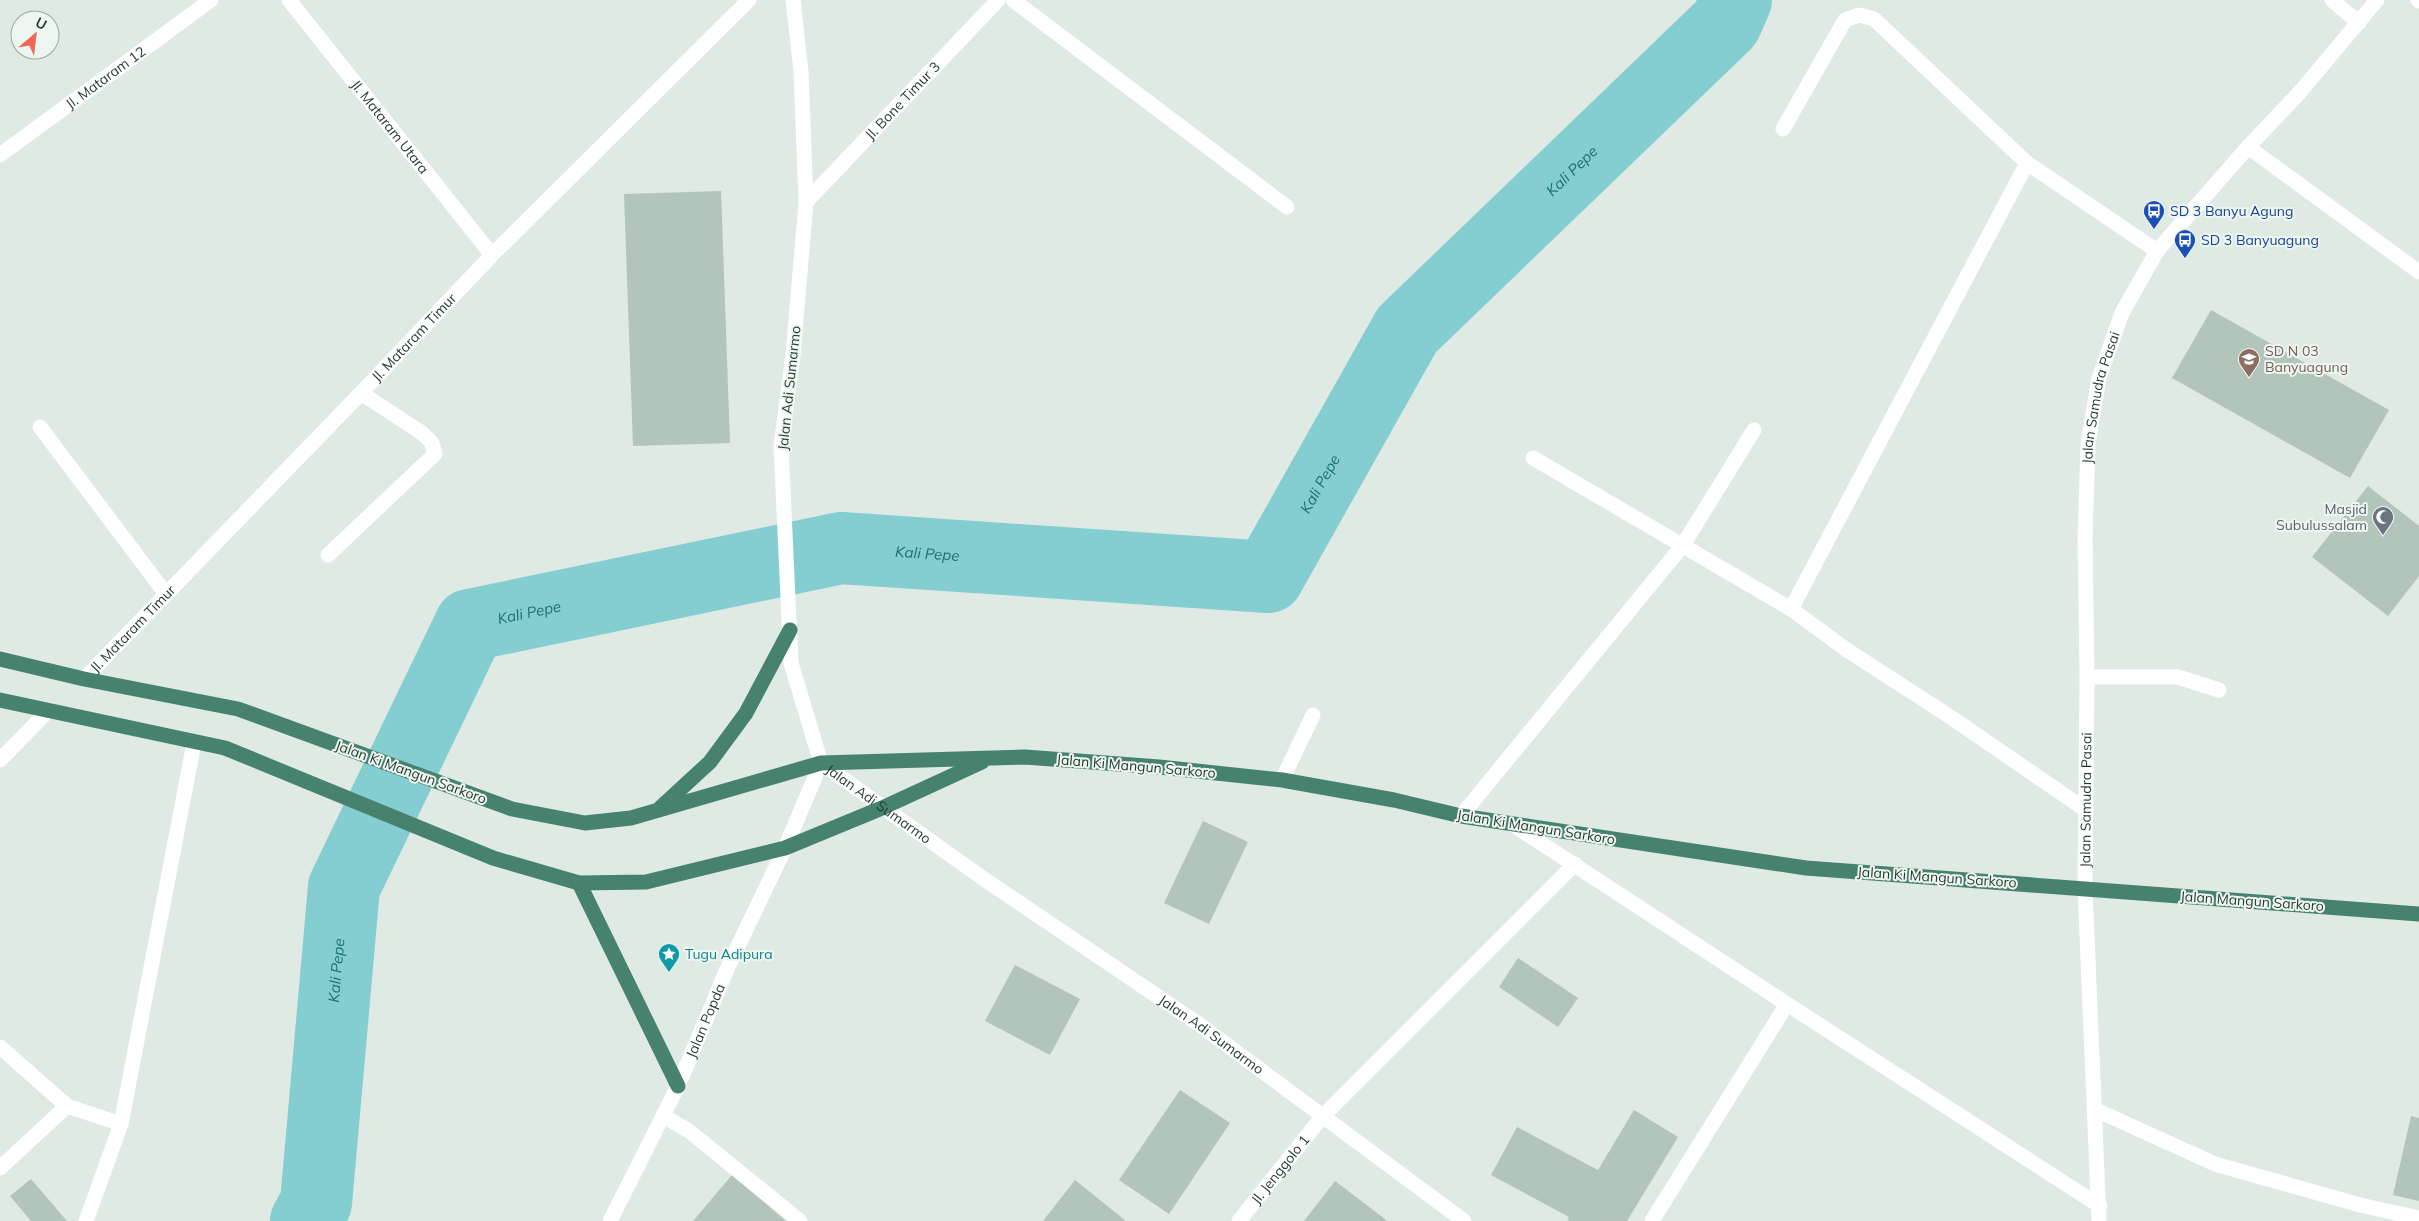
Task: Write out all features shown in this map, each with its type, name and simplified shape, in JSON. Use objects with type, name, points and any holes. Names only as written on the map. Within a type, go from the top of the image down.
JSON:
[{"type":"highway","points":[[657,811],[716,755],[746,713],[790,630]]},
{"type":"highway","name":"Jalan Ki Mangun Sarkoro","points":[[0,659],[84,679],[238,708],[512,809],[585,823],[631,818],[822,763],[1025,757],[1159,767],[1282,780],[1394,800],[1461,816],[1806,868],[2085,888]]},
{"type":"highway","points":[[0,700],[194,743],[225,748],[493,858],[579,883],[646,882],[785,848],[882,808],[988,759]]},
{"type":"highway","points":[[579,883],[678,1086]]},
{"type":"highway","name":"Jalan Mangun Sarkoro","points":[[2085,888],[2419,914]]},
{"type":"street","name":"Jl. Mataram 12","points":[[0,155],[211,0]]},
{"type":"street","name":"Jl. Mataram Utara","points":[[289,0],[492,254]]},
{"type":"street","name":"Jl. Mataram Timur","points":[[84,679],[361,393],[492,254],[749,0]]},
{"type":"street","name":"Jalan Adi Sumarmo","points":[[793,0],[801,71],[806,202],[793,355],[781,446],[791,663],[822,763],[882,808],[1200,1025],[1464,1221]]},
{"type":"street","name":"Jl. Bone Timur 3","points":[[806,202],[998,0]]},
{"type":"street","points":[[1013,0],[1287,207]]},
{"type":"street","points":[[2332,0],[2359,23]]},
{"type":"street","name":"Jalan Samudra Pasai","points":[[2100,1221],[2085,888],[2087,678],[2085,537],[2088,444],[2100,378],[2122,313],[2157,251],[2248,147],[2300,92],[2359,23],[2376,0]]},
{"type":"street","points":[[1783,130],[1845,20],[1859,15],[1874,19],[2027,163],[2157,251]]},
{"type":"street","points":[[2248,147],[2419,272]]},
{"type":"street","points":[[1791,609],[2027,163]]},
{"type":"street","points":[[328,555],[435,454],[432,444],[422,433],[361,393]]},
{"type":"street","points":[[40,427],[166,594]]},
{"type":"street","points":[[1461,816],[1683,545],[1754,430]]},
{"type":"street","points":[[1533,458],[1791,609],[1847,650],[1952,718],[2086,810]]},
{"type":"street","points":[[2087,678],[2178,677],[2219,690]]},
{"type":"street","points":[[0,760],[49,710]]},
{"type":"street","points":[[1282,780],[1313,715]]},
{"type":"street","points":[[86,1221],[121,1124],[194,743]]},
{"type":"street","name":"Jalan Popda","points":[[610,1221],[678,1086],[728,966],[785,848],[822,763]]},
{"type":"street","points":[[1512,824],[2100,1206]]},
{"type":"street","name":"Jl. Jenggolo 1","points":[[1238,1221],[1322,1117],[1576,864]]},
{"type":"street","points":[[1652,1221],[1787,1004]]},
{"type":"street","points":[[0,1047],[67,1106],[121,1124]]},
{"type":"street","points":[[0,1168],[67,1106]]},
{"type":"street","points":[[2096,1110],[2215,1164],[2387,1216],[2419,1218]]},
{"type":"street","points":[[663,1116],[689,1131],[800,1221]]},
{"type":"building","points":[[721,191],[730,443],[633,446],[624,194]]},
{"type":"building","points":[[2211,310],[2389,410],[2350,478],[2172,378]]},
{"type":"building","points":[[2368,486],[2419,526],[2419,576],[2388,616],[2312,557]]},
{"type":"building","points":[[1203,821],[1248,842],[1209,924],[1164,903]]},
{"type":"building","points":[[1518,958],[1578,998],[1558,1027],[1499,987]]},
{"type":"building","points":[[1015,965],[1080,999],[1050,1055],[985,1021]]},
{"type":"building","points":[[1180,1090],[1230,1123],[1169,1214],[1119,1180]]},
{"type":"building","points":[[1634,1110],[1678,1137],[1627,1221],[1567,1220],[1569,1217],[1491,1175],[1517,1127],[1598,1170]]},
{"type":"building","points":[[2411,1116],[2419,1118],[2419,1201],[2393,1195]]},
{"type":"building","points":[[732,1175],[786,1221],[693,1221]]},
{"type":"building","points":[[31,1179],[67,1221],[31,1221],[10,1196]]},
{"type":"building","points":[[1075,1180],[1126,1221],[1043,1221]]},
{"type":"building","points":[[1335,1181],[1385,1219],[1387,1221],[1304,1221]]},
{"type":"waterway","name":"Kali Pepe","points":[[306,1221],[316,1203],[344,887],[470,625],[841,548],[1268,577],[1407,330],[1726,23],[1736,0]]},
{"type":"place","name":"SD 3 Banyu Agung","points":[[2154,230]]},
{"type":"place","name":"SD 3 Banyuagung","points":[[2185,259]]},
{"type":"place","name":"SD N 03 Banyuagung","points":[[2249,378]]},
{"type":"place","name":"Masjid Subulussalam","points":[[2383,536]]},
{"type":"place","name":"Tugu Adipura","points":[[669,973]]}]
